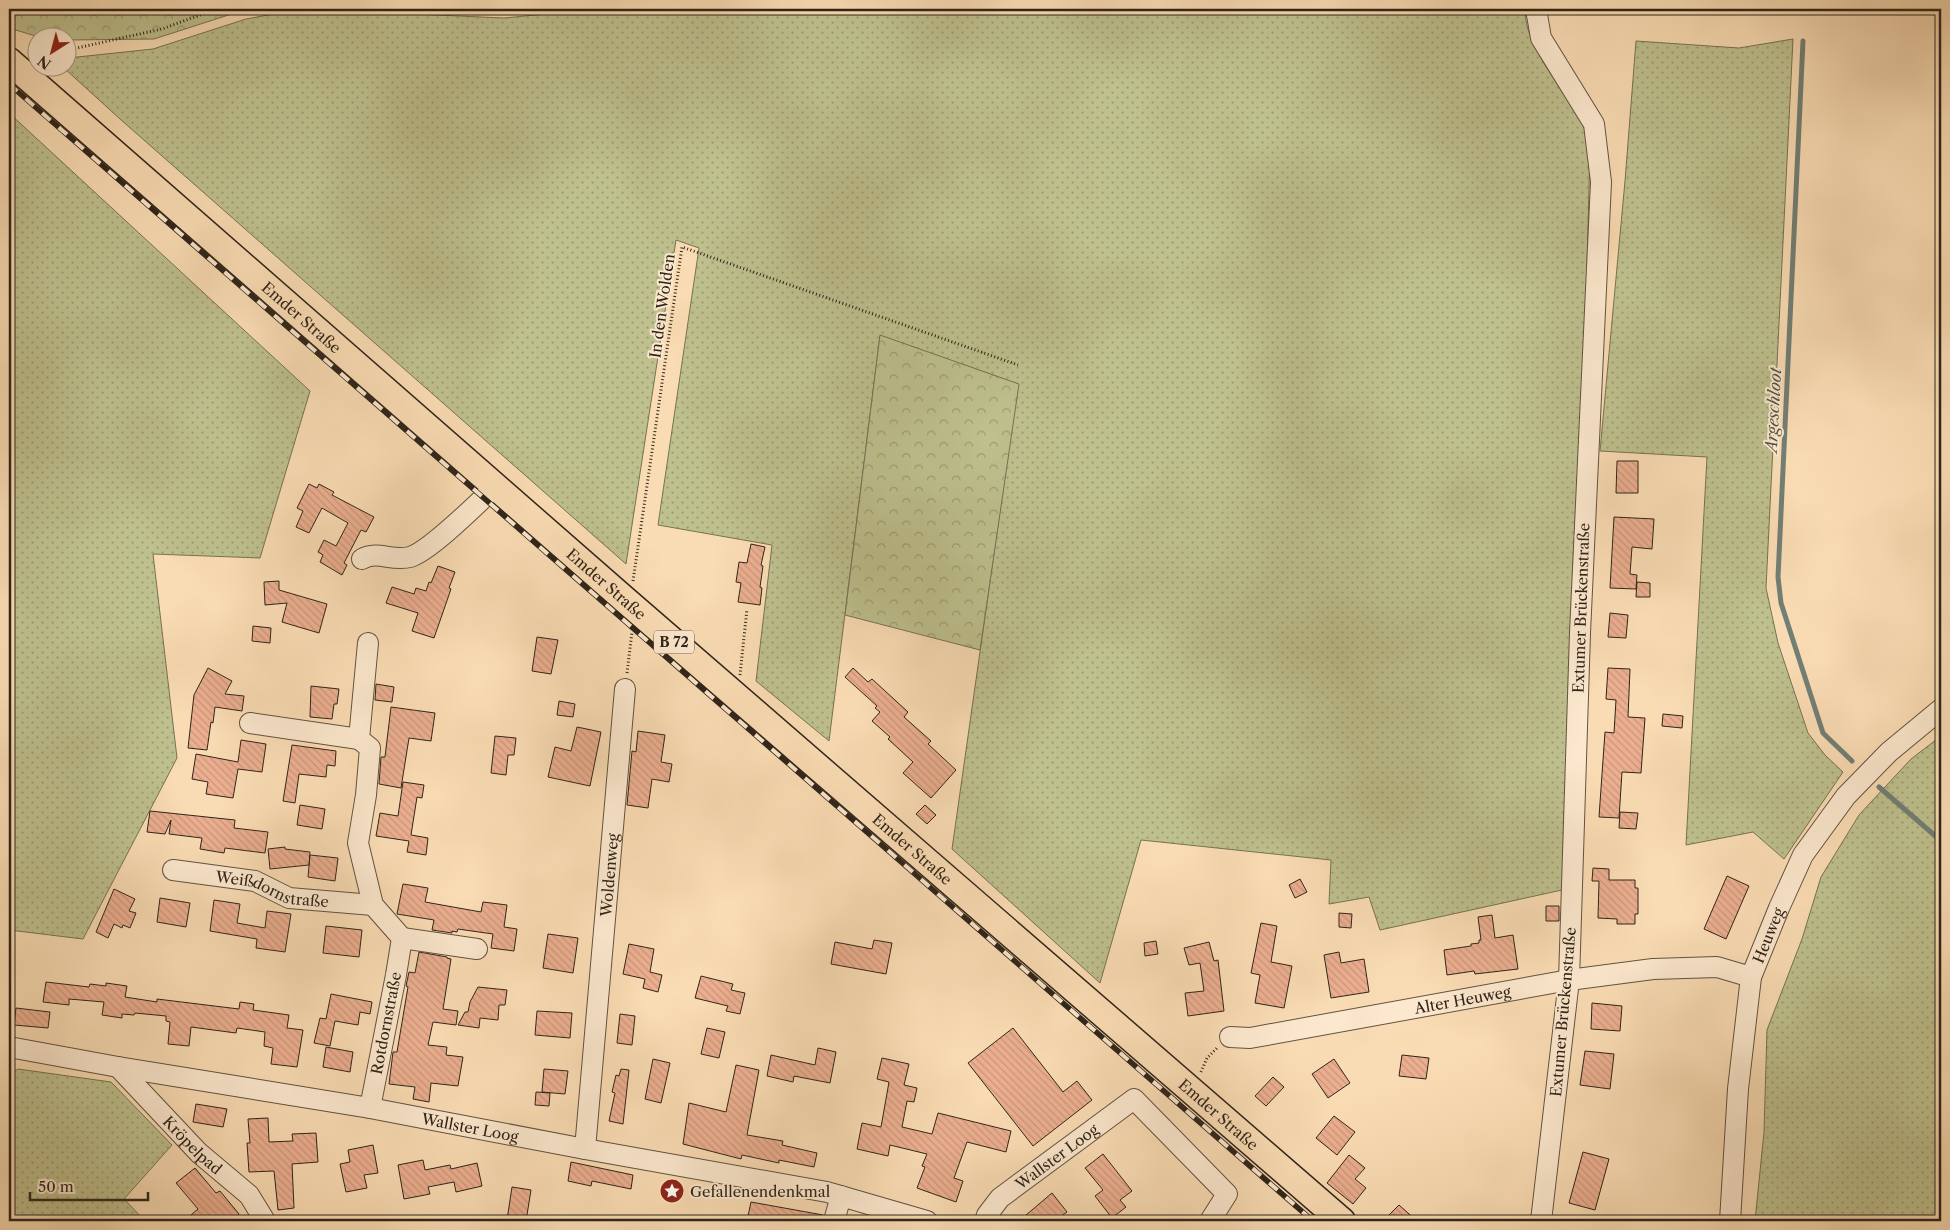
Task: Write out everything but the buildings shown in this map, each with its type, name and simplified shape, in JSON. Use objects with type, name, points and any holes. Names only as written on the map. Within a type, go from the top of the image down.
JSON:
[{"type":"main road","name":"Emder Straße","points":[[9,61],[624,599],[1342,1221]]},
{"type":"street","name":"Extumer Brückenstraße","points":[[1536,9],[1541,38],[1594,124],[1601,182],[1580,633],[1570,980],[1541,1221]]},
{"type":"street","points":[[362,559],[370,554],[400,558],[410,557],[425,550],[496,486]]},
{"type":"street","points":[[359,739],[368,643]]},
{"type":"street","name":"Woldenweg","points":[[586,1149],[625,689]]},
{"type":"street","name":"Heuweg","points":[[1730,1221],[1738,1088],[1751,977],[1803,855],[1846,796],[1889,752],[1941,709]]},
{"type":"street","points":[[250,723],[359,739],[370,748],[366,795],[358,843],[373,905],[402,938],[477,949]]},
{"type":"street","name":"Weißdornstraße","points":[[173,870],[255,881],[289,898],[373,905]]},
{"type":"street","name":"Rotdornstraße","points":[[370,1108],[402,938]]},
{"type":"street","name":"Alter Heuweg","points":[[1230,1037],[1250,1038],[1570,980],[1653,969],[1717,967],[1751,977]]},
{"type":"street","name":"Wallster Loog","points":[[9,1047],[118,1067],[370,1108],[827,1192],[927,1221]]},
{"type":"street","name":"Kröpelpad","points":[[118,1067],[199,1152],[249,1195],[265,1221]]},
{"type":"street","name":"Wallster Loog","points":[[985,1221],[987,1215],[1000,1198],[1134,1099],[1227,1194],[1210,1221]]},
{"type":"street","points":[[834,1221],[841,1196]]},
{"type":"path","points":[[78,48],[162,29],[216,9]]},
{"type":"path","name":"In den Wolden","points":[[624,599],[632,590],[682,247],[1018,365]]},
{"type":"path","points":[[737,681],[741,672],[748,609]]},
{"type":"path","points":[[625,689],[633,628],[644,616]]},
{"type":"path","points":[[1198,1079],[1207,1058],[1230,1037]]},
{"type":"green space","points":[[9,9],[257,9],[241,11],[154,39],[78,40],[78,28],[28,28],[28,34],[9,28]]},
{"type":"green space","points":[[301,9],[504,18],[599,9],[1525,9],[1531,38],[1547,68],[1582,123],[1590,150],[1584,384],[1562,890],[1380,930],[1369,897],[1329,904],[1331,860],[1141,840],[1100,983],[952,849],[1018,384],[880,336],[829,741],[756,681],[772,545],[658,525],[699,248],[676,240],[626,564],[75,78],[78,78],[78,57],[153,49],[246,19]]},
{"type":"green space","points":[[1793,39],[1766,588],[1778,643],[1808,733],[1825,755],[1843,772],[1784,859],[1753,832],[1686,845],[1707,457],[1600,451],[1636,41],[1739,48]]},
{"type":"green space","points":[[9,113],[310,391],[260,558],[153,554],[177,758],[83,939],[9,930]]},
{"type":"green space","points":[[880,335],[1019,384],[980,650],[845,615]]},
{"type":"green space","points":[[1941,736],[1941,1221],[1755,1221],[1764,1132],[1767,1030],[1802,939],[1821,877],[1859,815],[1911,759]]},
{"type":"green space","points":[[18,1069],[111,1082],[172,1145],[124,1199],[145,1221],[9,1221],[9,1075]]},
{"type":"water","points":[[1671,9],[1781,9],[1754,13],[1726,14]]},
{"type":"waterway","name":"Argeschloot","points":[[1803,41],[1778,577],[1781,603],[1823,733],[1852,761]]},
{"type":"waterway","name":"Argeschloot","points":[[1879,787],[1941,841]]},
{"type":"railway","points":[[9,84],[1313,1221]]},
{"type":"place","name":"Gefallenendenkmal","points":[[672,1191]]}]
